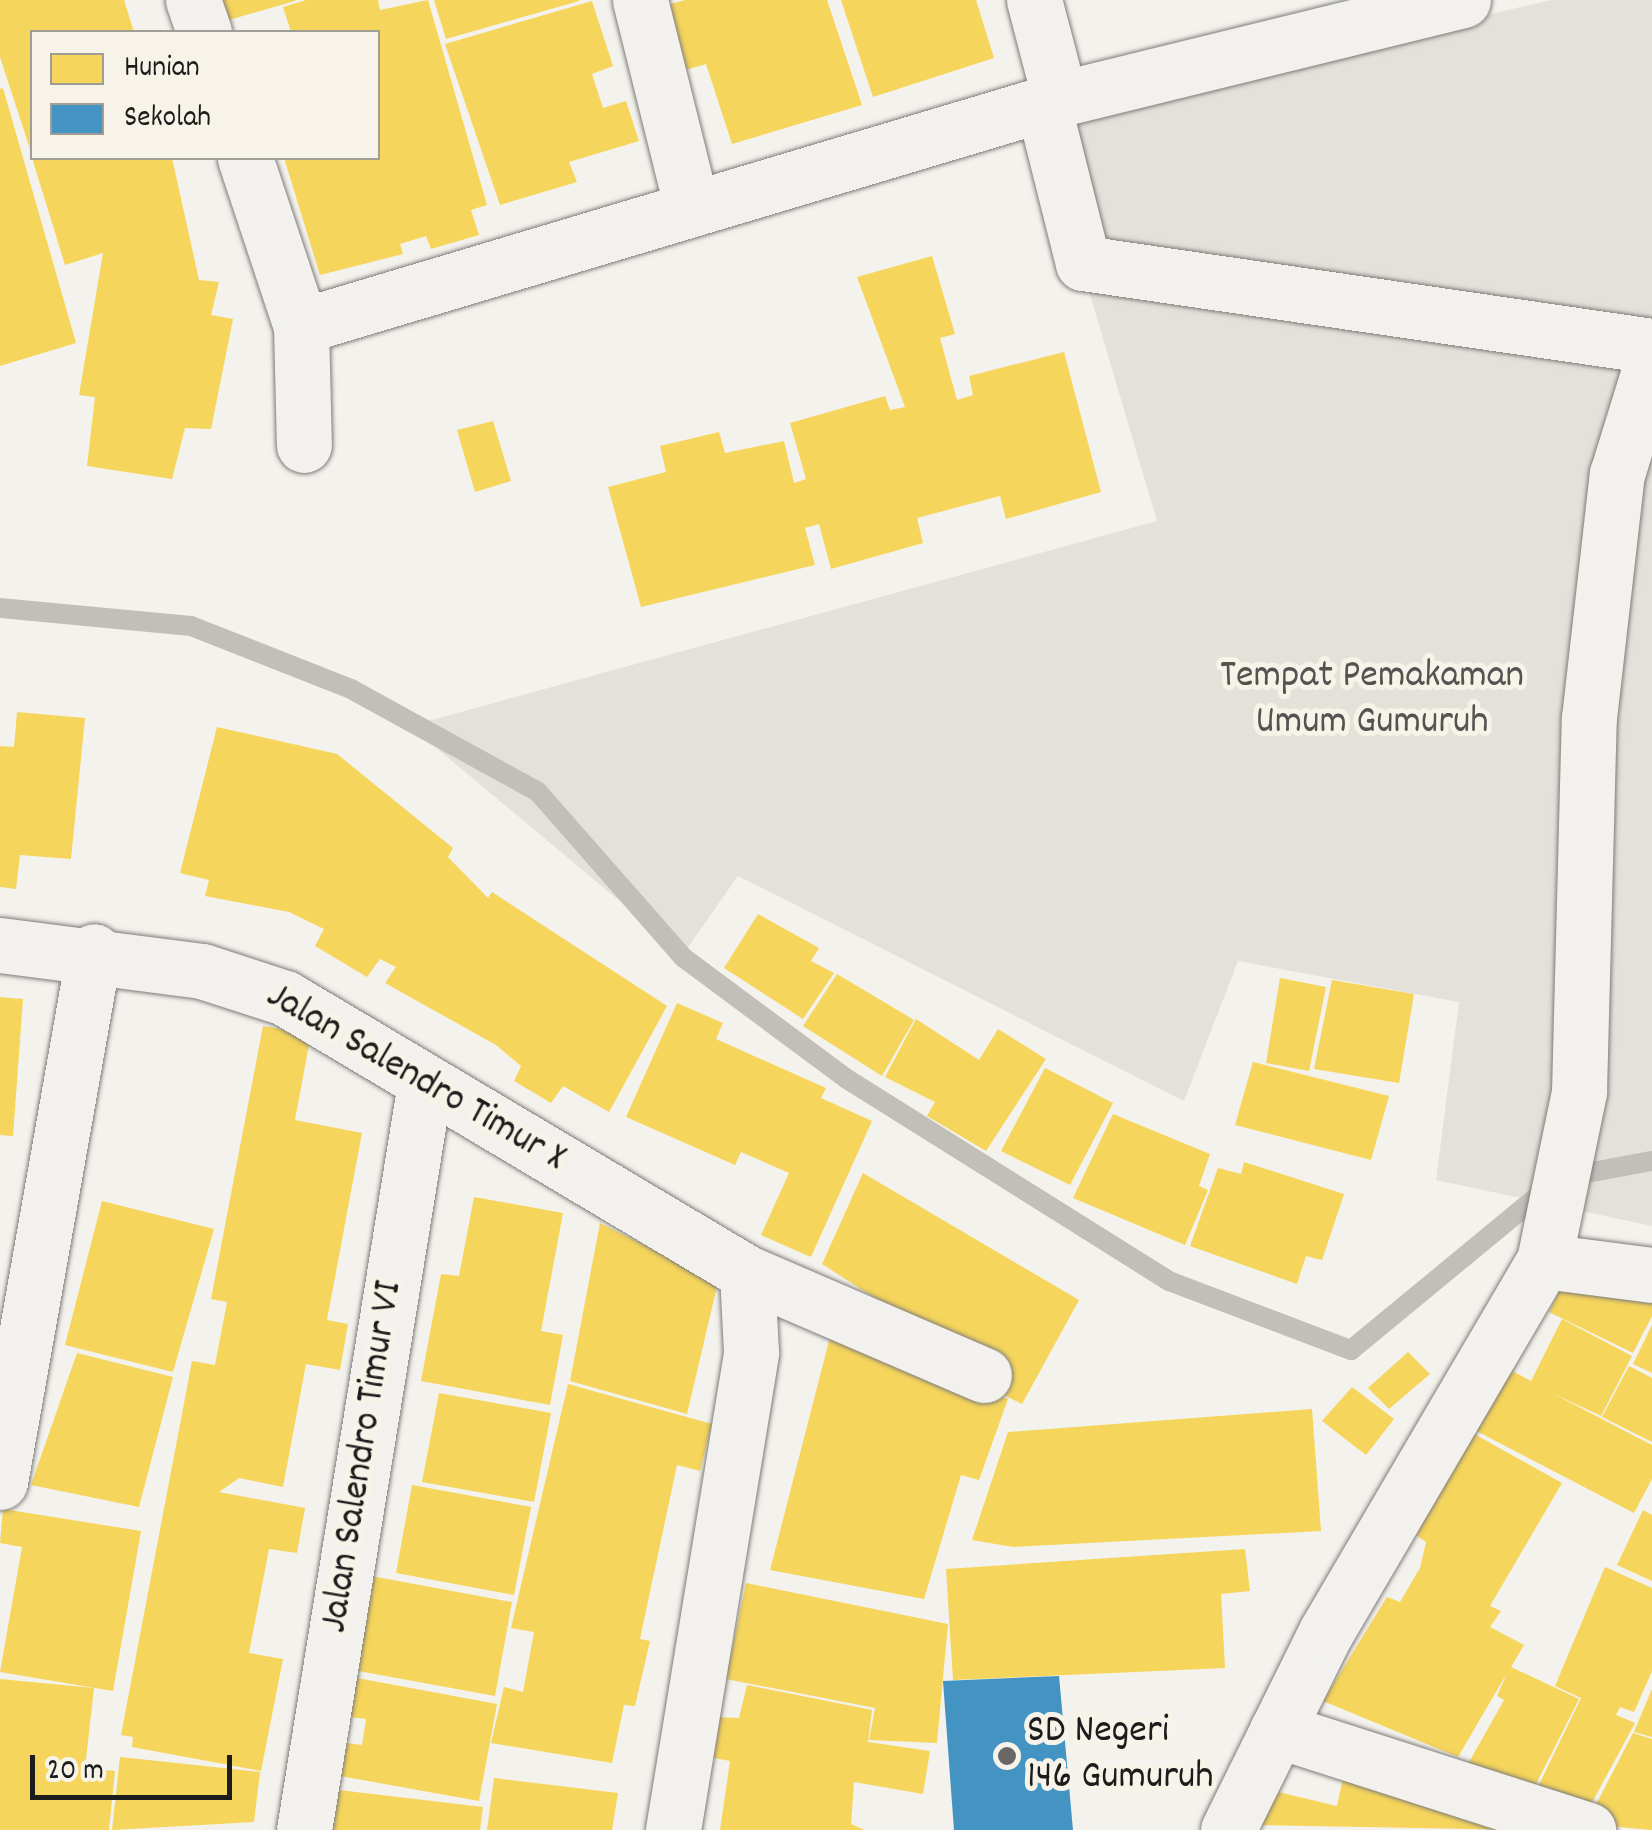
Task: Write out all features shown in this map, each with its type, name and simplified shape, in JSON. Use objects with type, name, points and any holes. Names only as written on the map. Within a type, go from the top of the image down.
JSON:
[{"type":"street","points":[[193,0],[203,30]]},
{"type":"street","points":[[640,0],[692,209]]},
{"type":"street","points":[[1034,0],[1084,262],[1652,346]]},
{"type":"street","points":[[301,326],[1052,101],[1463,0]]},
{"type":"street","points":[[246,160],[301,326],[304,446]]},
{"type":"street","points":[[1228,1830],[1277,1730],[1547,1244],[1579,1092],[1588,718],[1618,474],[1652,361]]},
{"type":"street","name":"Jalan Salendro Timur X","points":[[0,946],[94,951],[242,980],[746,1273],[984,1375]]},
{"type":"street","points":[[0,1482],[16,1322],[94,951]]},
{"type":"street","name":"Jalan Salendro Timur VI","points":[[304,1830],[425,1083]]},
{"type":"street","points":[[1547,1244],[1652,1275]]},
{"type":"street","points":[[673,1830],[751,1352],[746,1273]]},
{"type":"street","points":[[1277,1730],[1588,1830]]},
{"type":"green space","name":"Tempat Pemakaman Umum Gumuruh","points":[[1551,0],[1652,0],[1652,1226],[1436,1180],[1459,1002],[1238,961],[1184,1101],[738,876],[683,954],[410,726],[1157,521],[1038,119]]},
{"type":"building: Hunian","points":[[0,0],[124,0],[133,30],[30,30],[30,149],[0,57]]},
{"type":"building: Hunian","points":[[219,0],[295,0],[295,1],[225,21]]},
{"type":"building: Hunian","points":[[306,0],[378,0],[380,10],[428,0],[487,205],[471,210],[479,235],[431,249],[426,236],[400,244],[403,254],[320,275],[285,160],[380,160],[380,30],[290,30],[283,7]]},
{"type":"building: Hunian","points":[[434,0],[579,0],[579,1],[446,39]]},
{"type":"building: Hunian","points":[[685,0],[827,0],[862,105],[732,144],[706,64],[679,72],[657,8]]},
{"type":"building: Hunian","points":[[841,0],[976,0],[994,58],[873,97]]},
{"type":"building: Hunian","points":[[592,1],[613,66],[592,74],[603,108],[626,101],[639,141],[569,162],[577,182],[500,205],[445,44]]},
{"type":"building: Hunian","points":[[3,88],[76,343],[0,366],[0,89]]},
{"type":"building: Hunian","points":[[33,160],[172,160],[199,280],[219,282],[211,315],[233,319],[211,429],[185,428],[172,479],[87,466],[95,397],[79,395],[103,253],[65,265]]},
{"type":"building: Hunian","points":[[932,256],[955,334],[940,338],[957,400],[973,395],[969,376],[1064,352],[1101,492],[1006,519],[1000,496],[917,518],[923,543],[831,569],[819,524],[805,528],[815,565],[641,607],[608,487],[666,472],[660,446],[719,432],[725,453],[784,441],[794,483],[806,479],[790,423],[885,396],[890,410],[905,407],[857,277]]},
{"type":"building: Hunian","points":[[493,421],[511,481],[475,492],[457,430]]},
{"type":"building: Hunian","points":[[17,712],[85,718],[71,859],[20,855],[16,889],[0,887],[0,746],[14,747]]},
{"type":"building: Hunian","points":[[217,727],[337,754],[453,848],[448,857],[488,898],[492,892],[667,1006],[609,1112],[563,1086],[551,1103],[514,1081],[521,1066],[496,1045],[385,983],[396,967],[380,959],[367,977],[315,946],[324,929],[289,912],[205,896],[209,880],[180,873]]},
{"type":"building: Hunian","points":[[758,914],[819,948],[811,961],[834,973],[803,1019],[724,968]]},
{"type":"building: Hunian","points":[[837,974],[914,1020],[882,1076],[803,1026]]},
{"type":"building: Hunian","points":[[1280,978],[1326,987],[1309,1071],[1266,1063]]},
{"type":"building: Hunian","points":[[1332,980],[1414,994],[1399,1083],[1314,1069]]},
{"type":"building: Hunian","points":[[0,997],[23,999],[13,1136],[0,1135]]},
{"type":"building: Hunian","points":[[677,1003],[723,1023],[716,1039],[826,1088],[821,1098],[872,1121],[811,1257],[761,1235],[789,1173],[741,1152],[735,1165],[626,1117]]},
{"type":"building: Hunian","points":[[916,1019],[979,1060],[998,1029],[1046,1059],[986,1151],[927,1116],[935,1102],[885,1077]]},
{"type":"building: Hunian","points":[[263,1026],[311,1034],[295,1120],[362,1133],[327,1320],[348,1324],[340,1370],[306,1364],[283,1487],[239,1478],[219,1492],[305,1508],[297,1553],[269,1549],[249,1653],[283,1659],[261,1771],[132,1747],[133,1737],[121,1735],[192,1361],[215,1365],[227,1302],[211,1299]]},
{"type":"building: Hunian","points":[[1253,1062],[1389,1096],[1371,1160],[1235,1125]]},
{"type":"building: Hunian","points":[[1045,1068],[1113,1103],[1070,1185],[1001,1151]]},
{"type":"building: Hunian","points":[[1113,1114],[1210,1154],[1199,1186],[1208,1190],[1185,1245],[1073,1198]]},
{"type":"building: Hunian","points":[[1244,1162],[1344,1194],[1322,1260],[1306,1256],[1297,1284],[1190,1246],[1218,1168],[1241,1174]]},
{"type":"building: Hunian","points":[[863,1173],[1079,1300],[1022,1404],[989,1388],[996,1376],[822,1264]]},
{"type":"building: Hunian","points":[[474,1197],[563,1213],[541,1331],[563,1335],[550,1405],[421,1381],[441,1274],[459,1276]]},
{"type":"building: Hunian","points":[[102,1201],[214,1229],[173,1372],[65,1345]]},
{"type":"building: Hunian","points":[[600,1223],[718,1282],[687,1414],[570,1381]]},
{"type":"building: Hunian","points":[[1618,1269],[1652,1286],[1652,1316],[1633,1353],[1549,1312],[1565,1280],[1604,1298]]},
{"type":"building: Hunian","points":[[1562,1319],[1632,1356],[1601,1416],[1552,1393],[1652,1445],[1652,1479],[1634,1513],[1463,1424],[1495,1362],[1531,1381]]},
{"type":"building: Hunian","points":[[1652,1325],[1652,1373],[1633,1364]]},
{"type":"building: Hunian","points":[[831,1333],[1008,1399],[979,1480],[961,1475],[924,1599],[770,1570]]},
{"type":"building: Hunian","points":[[1408,1352],[1430,1374],[1389,1409],[1368,1388]]},
{"type":"building: Hunian","points":[[77,1353],[173,1377],[139,1507],[31,1485]]},
{"type":"building: Hunian","points":[[1629,1366],[1652,1378],[1652,1442],[1602,1417]]},
{"type":"building: Hunian","points":[[568,1384],[712,1424],[700,1471],[677,1465],[640,1639],[650,1641],[635,1706],[624,1705],[612,1763],[491,1743],[504,1687],[523,1692],[534,1632],[511,1628]]},
{"type":"building: Hunian","points":[[1352,1387],[1394,1419],[1366,1455],[1322,1421]]},
{"type":"building: Hunian","points":[[439,1393],[551,1413],[534,1502],[422,1482]]},
{"type":"building: Hunian","points":[[1312,1409],[1321,1531],[1013,1547],[972,1540],[1008,1432]]},
{"type":"building: Hunian","points":[[1467,1430],[1562,1483],[1490,1606],[1501,1611],[1490,1627],[1524,1645],[1511,1667],[1579,1699],[1531,1794],[1468,1764],[1504,1700],[1497,1696],[1507,1673],[1458,1757],[1323,1701],[1387,1597],[1400,1602],[1420,1568],[1426,1542],[1407,1529],[1429,1496],[1444,1503],[1429,1494]]},
{"type":"building: Hunian","points":[[412,1485],[531,1507],[514,1595],[396,1573]]},
{"type":"building: Hunian","points":[[3,1509],[141,1531],[113,1691],[0,1672],[22,1547],[0,1543]]},
{"type":"building: Hunian","points":[[1643,1510],[1652,1515],[1652,1581],[1617,1565]]},
{"type":"building: Hunian","points":[[1245,1549],[1250,1591],[1221,1594],[1225,1668],[953,1680],[946,1569]]},
{"type":"building: Hunian","points":[[1605,1567],[1652,1588],[1652,1671],[1634,1712],[1620,1707],[1616,1715],[1635,1723],[1582,1821],[1533,1797],[1581,1698],[1555,1686]]},
{"type":"building: Hunian","points":[[371,1576],[512,1602],[495,1696],[353,1670]]},
{"type":"building: Hunian","points":[[746,1583],[948,1624],[937,1743],[869,1740],[875,1708],[726,1679]]},
{"type":"building: Hunian","points":[[357,1678],[497,1704],[479,1801],[340,1776],[347,1743],[362,1745],[366,1719],[350,1717]]},
{"type":"building: Hunian","points":[[0,1679],[94,1688],[85,1768],[115,1771],[109,1830],[0,1830]]},
{"type":"building: Hunian","points":[[747,1685],[872,1710],[868,1742],[930,1751],[923,1794],[854,1782],[851,1824],[865,1830],[720,1830],[730,1761],[709,1757],[715,1717],[739,1718]]},
{"type":"building: Hunian","points":[[1652,1689],[1652,1737],[1634,1732]]},
{"type":"building: Hunian","points":[[1633,1733],[1652,1739],[1652,1830],[1586,1824]]},
{"type":"building: Hunian","points":[[120,1757],[260,1772],[254,1822],[112,1830]]},
{"type":"building: Hunian","points":[[1344,1773],[1528,1830],[1253,1825],[1262,1788],[1337,1806]]},
{"type":"building: Hunian","points":[[494,1778],[618,1793],[612,1830],[487,1830]]},
{"type":"building: Hunian","points":[[339,1790],[483,1807],[480,1830],[333,1830]]},
{"type":"building: Sekolah","name":"SD Negeri 146 Gumuruh","points":[[1059,1676],[1073,1830],[954,1830],[943,1681]]},
{"type":"waterway","points":[[0,608],[191,626],[351,689],[538,792],[684,958],[847,1079],[1169,1281],[1351,1350],[1560,1178],[1652,1161]]},
{"type":"place","name":"SD Negeri 146 Gumuruh","points":[[1007,1756]]}]
